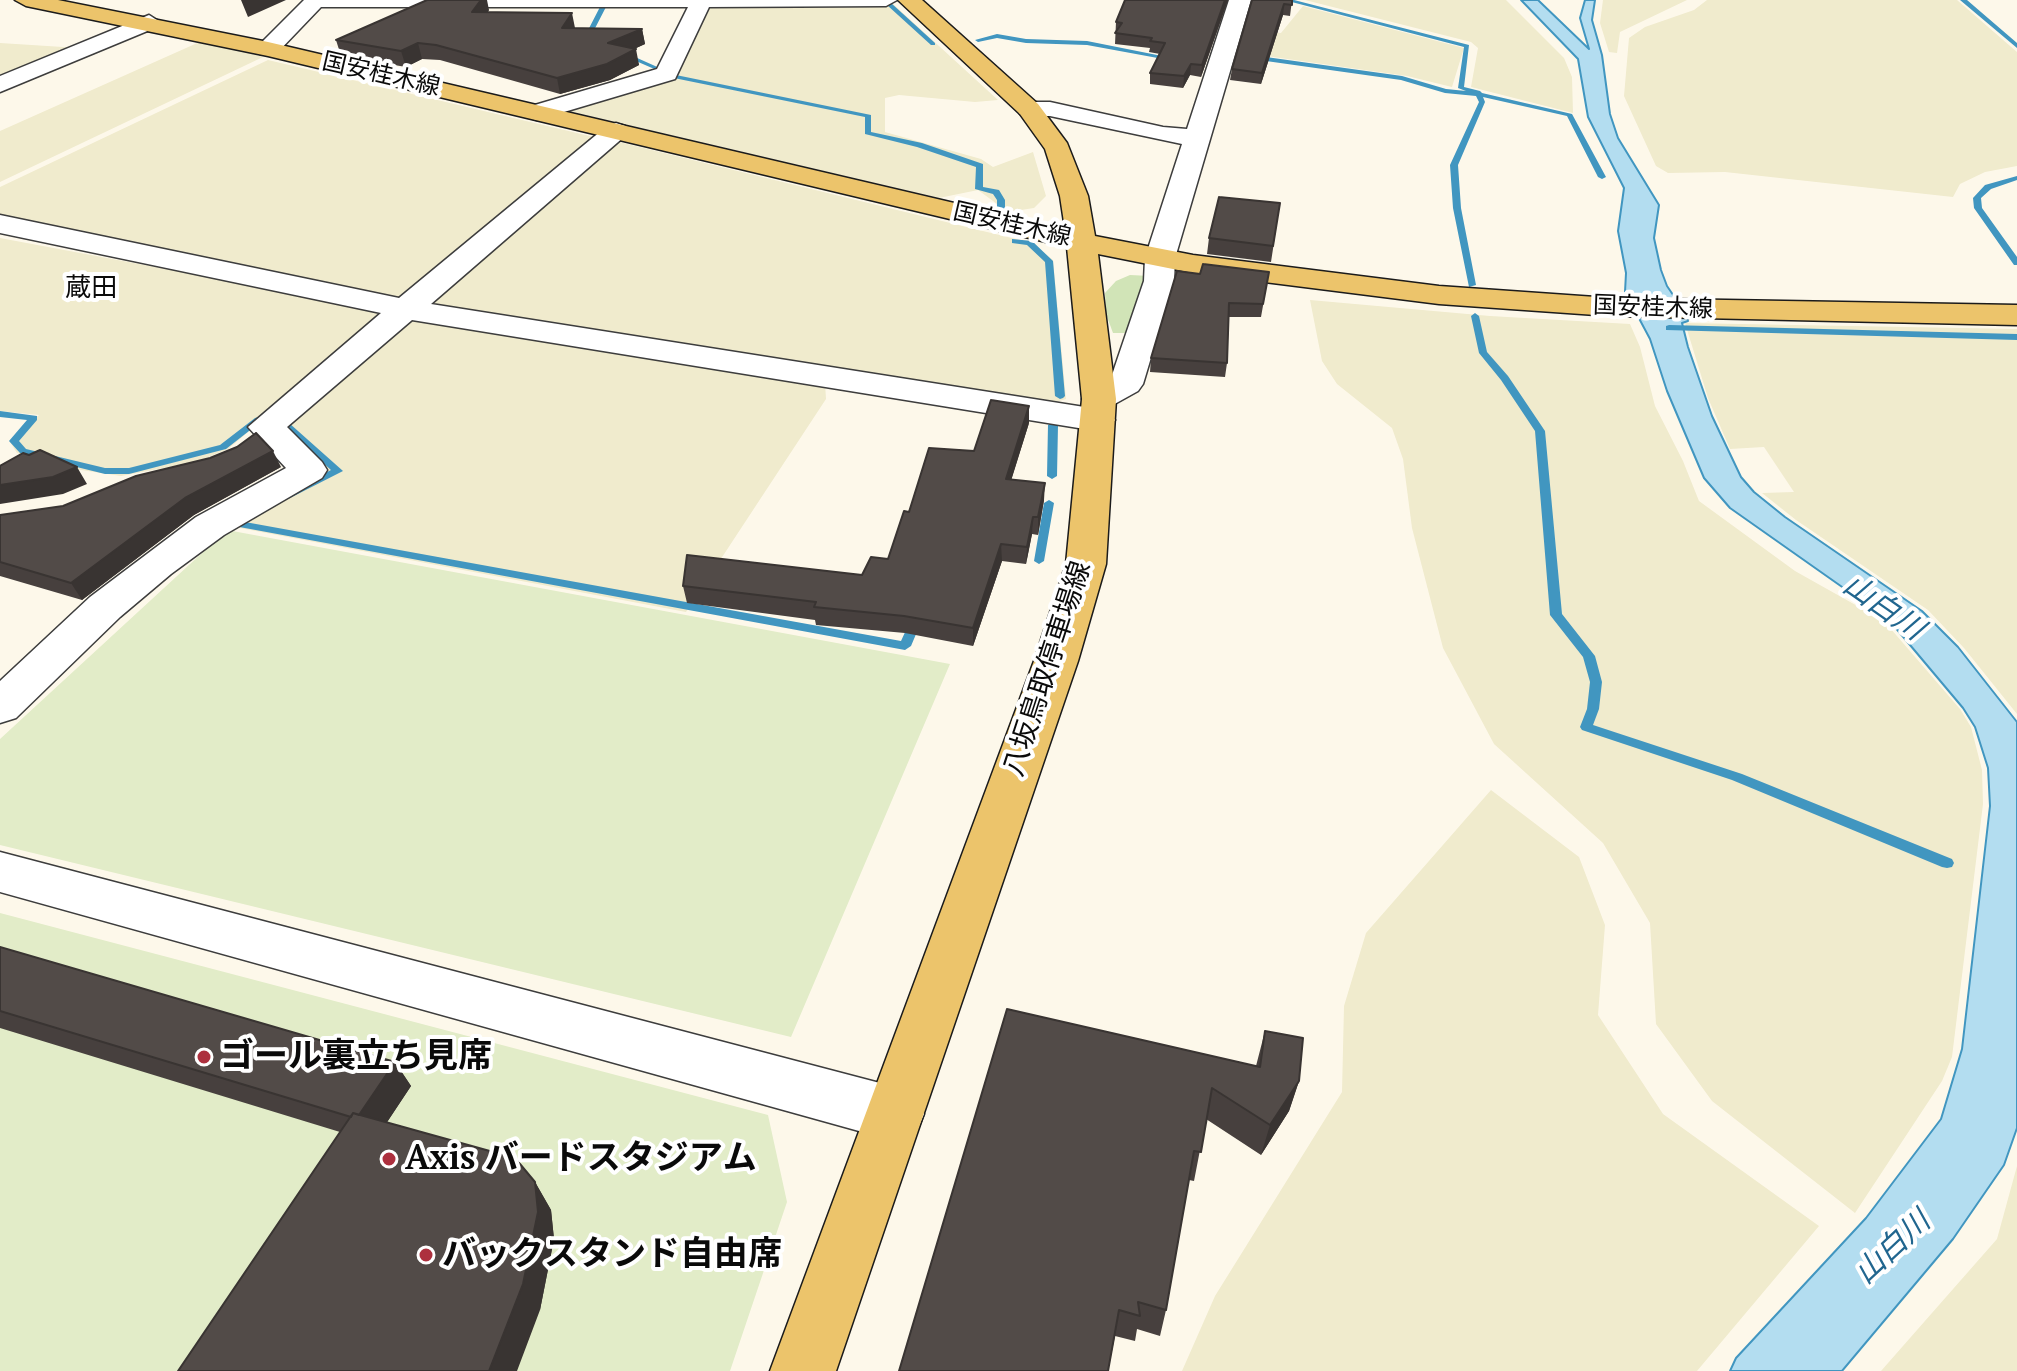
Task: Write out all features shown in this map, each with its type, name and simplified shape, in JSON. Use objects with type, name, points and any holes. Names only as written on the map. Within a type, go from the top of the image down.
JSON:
[{"type":"main road","name":"国安桂木線","points":[[26,0],[149,22],[268,49],[1081,242],[1160,258],[1439,295],[1610,307],[2017,315]]},
{"type":"main road","name":"八坂鳥取停車場線","points":[[803,1371],[1056,661],[1086,564],[1098,409],[1081,242],[1067,169],[1058,149],[1029,109],[909,0]]},
{"type":"street","points":[[268,49],[316,1],[886,0]]},
{"type":"street","points":[[0,224],[405,309],[1098,409],[1126,384],[1159,281],[1160,258],[1240,0]]},
{"type":"street","points":[[537,112],[667,74],[701,1]]},
{"type":"street","points":[[0,85],[149,22]]},
{"type":"street","points":[[1029,109],[1050,109],[1163,135],[1196,138]]},
{"type":"street","points":[[0,707],[105,607],[157,565],[210,526],[309,470],[254,437],[616,131]]},
{"type":"street","points":[[0,872],[895,1114]]},
{"type":"shaded area","points":[[1305,0],[1506,0],[1564,58],[1572,77],[1573,113],[1471,87],[1478,48],[1471,42]]},
{"type":"shaded area","points":[[1603,0],[1687,0],[1620,32],[1617,53],[1609,52],[1600,23]]},
{"type":"shaded area","points":[[1707,0],[1957,0],[2017,52],[2017,166],[1985,172],[1960,184],[1953,197],[1725,172],[1668,173],[1656,166],[1624,96],[1629,38],[1645,27],[1694,10]]},
{"type":"shaded area","points":[[892,3],[998,100],[975,102],[899,95],[885,98],[885,132],[981,159],[993,167],[1033,152],[1046,196],[1034,208],[1008,212],[978,190],[939,198],[564,110],[675,74],[707,4]]},
{"type":"shaded area","points":[[1303,6],[1464,48],[1452,87],[1407,76],[1238,52],[1245,30],[1281,33]]},
{"type":"shaded area","points":[[204,40],[263,57],[0,182],[0,131]]},
{"type":"shaded area","points":[[0,43],[79,48],[0,82]]},
{"type":"shaded area","points":[[268,60],[594,137],[395,301],[0,218],[0,187]]},
{"type":"shaded area","points":[[619,142],[1032,243],[1053,260],[1066,399],[1049,404],[425,308],[424,300]]},
{"type":"shaded area","points":[[0,238],[385,310],[385,317],[228,449],[196,462],[121,476],[81,470],[17,453],[10,442],[39,415],[0,411]]},
{"type":"shaded area","points":[[1310,300],[1490,316],[1630,324],[1640,347],[1655,406],[1699,501],[1795,571],[1884,621],[1960,709],[1971,727],[1982,770],[1983,804],[1952,1057],[1942,1081],[1855,1213],[1712,1101],[1656,1024],[1650,923],[1603,843],[1494,744],[1443,648],[1412,528],[1403,459],[1392,428],[1337,384],[1322,361]]},
{"type":"shaded area","points":[[417,316],[825,383],[826,399],[686,612],[224,525],[324,471],[278,426]]},
{"type":"shaded area","points":[[1685,323],[2017,329],[2017,714],[1964,648],[1928,610],[1796,520],[1762,493],[1794,492],[1764,447],[1730,449],[1708,398]]},
{"type":"shaded area","points":[[1491,790],[1579,857],[1605,925],[1598,1015],[1663,1114],[1819,1226],[1697,1371],[1182,1371],[1215,1296],[1342,1092],[1344,1006],[1366,933]]},
{"type":"shaded area","points":[[2017,1166],[2017,1371],[1881,1371],[1997,1239]]},
{"type":"green space","points":[[1130,275],[1150,276],[1135,333],[1113,333],[1106,314],[1105,293],[1116,281]]},
{"type":"green space","points":[[227,530],[950,664],[791,1037],[0,845],[0,739]]},
{"type":"green space","name":"Axis バードスタジアム","points":[[0,913],[768,1115],[787,1202],[730,1371],[0,1371]]},
{"type":"water","name":"山白川","points":[[1521,0],[1538,0],[1589,49],[1580,18],[1585,0],[1595,0],[1592,20],[1602,55],[1610,114],[1618,138],[1659,205],[1654,238],[1661,270],[1667,286],[1686,314],[1688,321],[1682,323],[1688,347],[1712,416],[1741,477],[1785,517],[1922,611],[1958,647],[2017,722],[2017,1128],[2004,1165],[1953,1239],[1842,1371],[1730,1371],[1736,1358],[1866,1218],[1941,1119],[1962,1049],[1990,806],[1988,768],[1975,727],[1963,708],[1889,620],[1730,508],[1704,478],[1667,391],[1650,339],[1625,292],[1626,273],[1618,231],[1624,188],[1588,117],[1578,59]]},
{"type":"building","points":[[427,0],[481,0],[472,12],[572,13],[562,28],[642,29],[608,43],[636,49],[607,64],[557,78],[436,45],[418,43],[401,51],[336,40]]},
{"type":"building","points":[[1125,0],[1225,0],[1202,65],[1191,64],[1184,76],[1150,73],[1165,43],[1115,33],[1122,23],[1116,22]]},
{"type":"building","points":[[1252,0],[1292,0],[1292,5],[1284,4],[1262,73],[1232,69]]},
{"type":"building","points":[[1219,197],[1280,203],[1273,246],[1209,238]]},
{"type":"building","points":[[1203,264],[1269,272],[1263,304],[1229,303],[1227,363],[1151,358],[1177,271],[1200,274]]},
{"type":"building","points":[[991,400],[1029,406],[1006,479],[1045,483],[1038,517],[1033,517],[1027,547],[1001,544],[973,628],[904,616],[814,607],[816,602],[683,586],[687,555],[862,575],[871,557],[888,559],[904,511],[909,512],[929,448],[974,451]]},
{"type":"building","points":[[256,433],[273,451],[185,498],[71,583],[0,562],[0,515],[63,506],[136,476],[210,458],[237,447]]},
{"type":"building","points":[[40,450],[77,467],[53,477],[0,485],[0,466],[23,453],[29,455]]},
{"type":"building","name":"ゴール裏立ち見席","points":[[0,947],[395,1062],[359,1115],[353,1113],[351,1117],[0,1011]]},
{"type":"building","points":[[1007,1009],[1260,1067],[1265,1031],[1303,1038],[1299,1081],[1270,1125],[1212,1088],[1201,1152],[1194,1151],[1166,1310],[1138,1302],[1140,1316],[1119,1310],[1108,1371],[899,1371]]},
{"type":"building","name":"バックスタンド自由席","points":[[353,1113],[515,1158],[535,1182],[538,1212],[523,1284],[489,1371],[178,1371]]},
{"type":"waterway","points":[[1287,0],[1467,46],[1461,88],[1479,94]]},
{"type":"waterway","points":[[1963,0],[2017,46]]},
{"type":"waterway","points":[[889,4],[933,44]]},
{"type":"waterway","points":[[587,44],[604,5]]},
{"type":"waterway","points":[[978,40],[997,36],[1026,41],[1087,43],[1174,59]]},
{"type":"waterway","points":[[624,54],[661,70]]},
{"type":"waterway","points":[[1254,62],[1266,59],[1402,78],[1445,91],[1479,94]]},
{"type":"waterway","points":[[671,76],[869,116],[867,133],[919,145],[980,166],[979,189],[996,192],[1001,200],[1001,212]]},
{"type":"waterway","points":[[1472,285],[1457,208],[1454,165],[1482,102],[1479,94]]},
{"type":"waterway","points":[[1479,94],[1570,115],[1602,177]]},
{"type":"waterway","points":[[2017,178],[1988,187],[1977,198],[1978,208],[2017,263]]},
{"type":"waterway","points":[[1015,241],[1029,243],[1049,261],[1060,396]]},
{"type":"waterway","points":[[1475,316],[1483,353],[1505,378],[1540,431],[1556,615],[1589,656],[1596,682],[1593,709],[1586,727],[1737,777],[1947,863]]},
{"type":"waterway","points":[[1669,328],[2017,337]]},
{"type":"waterway","points":[[0,414],[34,418],[14,441],[23,451],[105,471],[129,471],[223,447],[258,420]]},
{"type":"waterway","points":[[286,425],[338,471],[288,496]]},
{"type":"waterway","points":[[1052,476],[1053,425]]},
{"type":"waterway","points":[[1039,561],[1049,503]]},
{"type":"waterway","points":[[240,521],[234,523],[905,646],[916,620]]},
{"type":"place","name":"ゴール裏立ち見席","points":[[204,1057]]},
{"type":"place","name":"Axis バードスタジアム","points":[[389,1159]]},
{"type":"place","name":"バックスタンド自由席","points":[[426,1255]]},
{"type":"district","name":"蔵田","points":[[91,289]]}]
